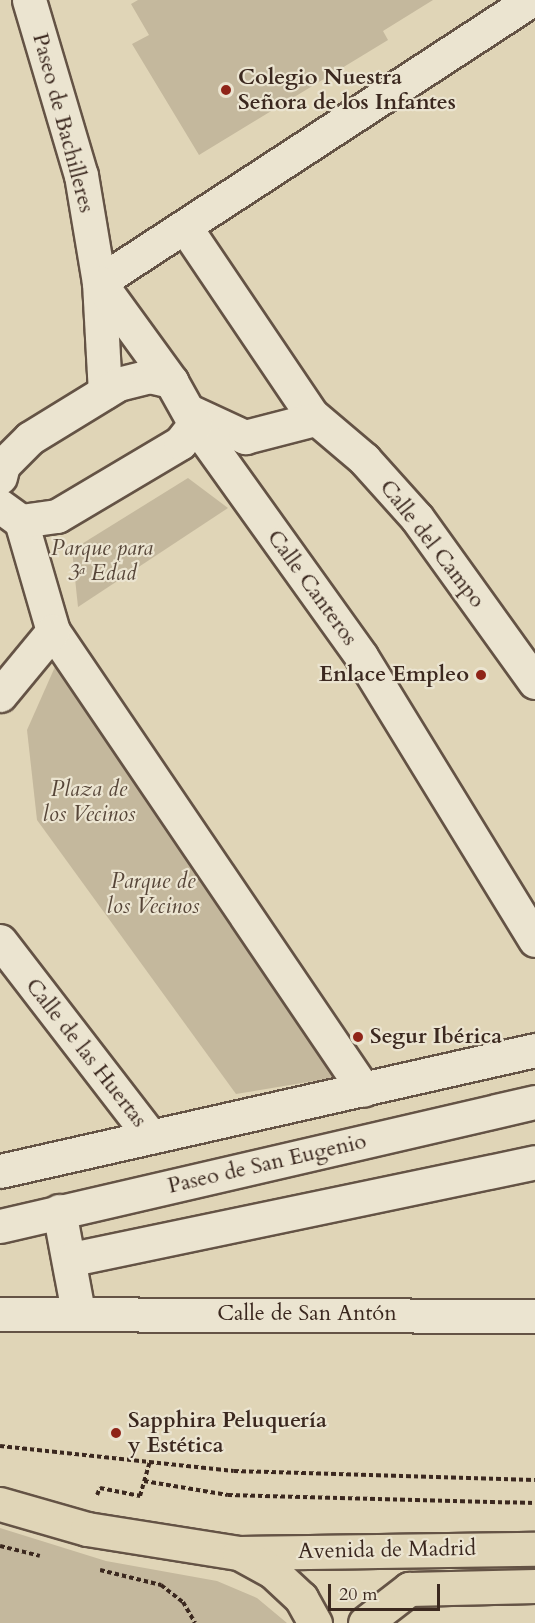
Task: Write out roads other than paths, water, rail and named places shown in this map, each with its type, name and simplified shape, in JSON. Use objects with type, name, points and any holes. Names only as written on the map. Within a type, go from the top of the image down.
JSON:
[{"type":"main road","name":"Avenida de Madrid","points":[[0,1504],[87,1529],[239,1553],[535,1549]]},
{"type":"main road","name":"Avenida de Madrid","points":[[239,1553],[279,1578],[301,1598],[315,1623]]},
{"type":"main road","name":"Avenida de Madrid","points":[[365,1623],[409,1589],[535,1586]]},
{"type":"street","name":"Paseo de Bachilleres","points":[[29,0],[81,175],[99,282],[105,392]]},
{"type":"street","points":[[99,282],[531,0]]},
{"type":"street","name":"Calle del Campo","points":[[185,227],[315,419],[364,459],[417,518],[535,682]]},
{"type":"street","name":"Paseo de Bachilleres","points":[[99,282],[171,381]]},
{"type":"street","points":[[4,462],[30,438],[105,392],[149,376],[171,381],[193,418],[245,437],[315,419]]},
{"type":"street","points":[[34,565],[57,516],[180,442],[193,418]]},
{"type":"street","name":"Calle Canteros","points":[[193,418],[361,656],[535,940]]},
{"type":"street","points":[[57,516],[10,513],[34,565],[53,630],[364,1090]]},
{"type":"street","points":[[0,695],[53,630]]},
{"type":"street","name":"Calle de las Huertas","points":[[0,941],[151,1137]]},
{"type":"street","points":[[0,1171],[535,1050]]},
{"type":"street","name":"Paseo de San Eugenio","points":[[0,1226],[535,1102]]},
{"type":"street","points":[[72,1260],[535,1162]]},
{"type":"street","points":[[59,1211],[72,1260],[78,1312]]},
{"type":"street","name":"Calle de San Antón","points":[[0,1314],[78,1312],[535,1316]]},
{"type":"place","name":"Colegio Nuestra Señora de los Infantes","points":[[226,90]]},
{"type":"place","name":"Enlace Empleo","points":[[481,675]]},
{"type":"place","name":"Segur Ibérica","points":[[358,1037]]},
{"type":"place","name":"Sapphira Peluquería y Estética","points":[[116,1433]]},
{"type":"park label","name":"Parque para 3ª Edad","points":[[102,560]]},
{"type":"park label","name":"Plaza de los Vecinos","points":[[89,802]]},
{"type":"park label","name":"Parque de los Vecinos","points":[[153,894]]}]
